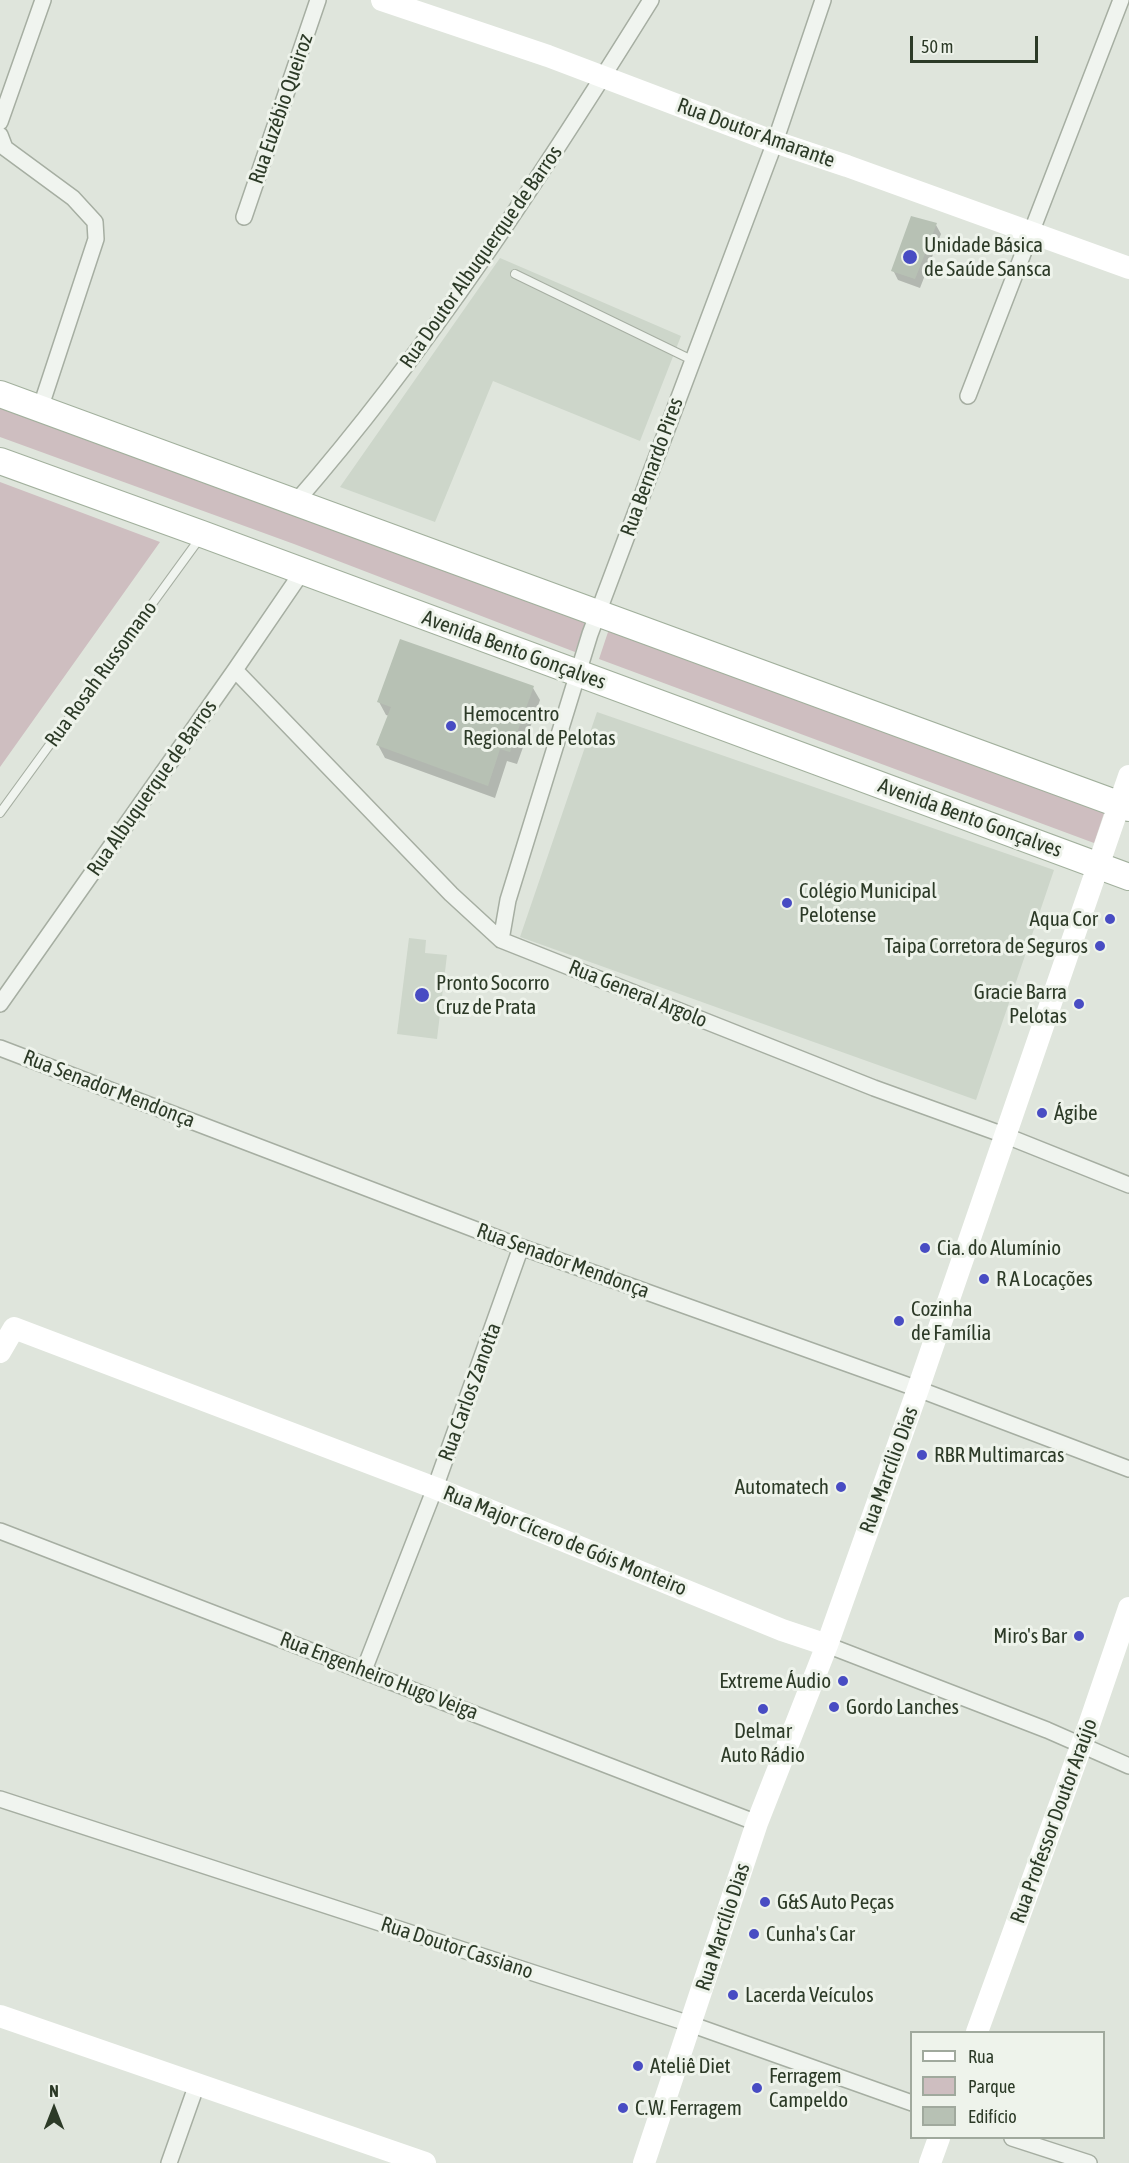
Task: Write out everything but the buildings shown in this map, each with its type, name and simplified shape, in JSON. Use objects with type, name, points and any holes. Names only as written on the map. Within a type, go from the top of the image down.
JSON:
[{"type":"main road","points":[[0,394],[1124,806]]},
{"type":"main road","name":"Avenida Bento Gonçalves","points":[[0,461],[1129,877]]},
{"type":"street","points":[[0,122],[44,0]]},
{"type":"street","name":"Rua Euzébio Queiroz","points":[[244,217],[318,0]]},
{"type":"street","name":"Rua Doutor Amarante","points":[[382,0],[604,76],[775,142],[1129,268]]},
{"type":"street","name":"Rua Doutor Albuquerque de Barros","points":[[295,504],[347,443],[433,331],[529,192],[651,0]]},
{"type":"street","name":"Rua Bernardo Pires","points":[[501,940],[508,900],[598,614],[775,142],[823,0]]},
{"type":"street","points":[[968,396],[1121,0]]},
{"type":"street","points":[[0,135],[5,148],[73,198],[95,222],[96,239],[40,409]]},
{"type":"street","name":"Rua Albuquerque de Barros","points":[[0,1004],[302,572]]},
{"type":"street","name":"Rua General Argolo","points":[[235,670],[451,894],[501,940],[874,1088],[1004,1135],[1129,1185]]},
{"type":"street","name":"Rua Marcílio Dias","points":[[644,2163],[757,1823],[827,1645],[918,1389],[1097,866],[1124,806],[1129,776]]},
{"type":"street","name":"Rua Senador Mendonça","points":[[0,1048],[521,1247],[918,1389],[1129,1469]]},
{"type":"street","name":"Rua Carlos Zanotta","points":[[364,1670],[435,1488],[521,1247]]},
{"type":"street","points":[[0,1352],[7,1324]]},
{"type":"street","name":"Rua Major Cícero de Góis Monteiro","points":[[7,1324],[435,1488],[782,1630],[827,1645],[1080,1744],[1129,1766]]},
{"type":"street","name":"Rua Engenheiro Hugo Veiga","points":[[0,1531],[757,1823]]},
{"type":"street","name":"Rua Professor Doutor Araújo","points":[[977,2031],[1129,1608]]},
{"type":"street","name":"Rua Doutor Cassiano","points":[[0,1799],[690,2024],[910,2102]]},
{"type":"street","points":[[0,2016],[425,2163]]},
{"type":"street","points":[[169,2163],[197,2084]]},
{"type":"street","points":[[930,2163],[939,2139]]},
{"type":"street","points":[[1015,2139],[1089,2163]]},
{"type":"lane","points":[[515,274],[692,360]]},
{"type":"lane","name":"Rua Rosah Russomano","points":[[0,813],[202,534]]},
{"type":"shaded area","points":[[500,258],[681,336],[640,441],[493,381],[435,522],[340,487]]},
{"type":"shaded area","name":"Colégio Municipal Pelotense","points":[[597,712],[1054,870],[976,1100],[520,937]]},
{"type":"shaded area","name":"Pronto Socorro Cruz de Prata","points":[[409,938],[426,940],[425,953],[447,955],[437,1039],[397,1034]]},
{"type":"green space","points":[[0,397],[587,617],[575,652],[294,544],[0,437]]},
{"type":"green space","points":[[0,482],[160,542],[0,767]]},
{"type":"green space","points":[[611,623],[1106,807],[1094,843],[599,659]]},
{"type":"place","name":"Unidade Básica de Saúde Sansca","points":[[910,257]]},
{"type":"place","name":"Hemocentro Regional de Pelotas","points":[[451,726]]},
{"type":"place","name":"Colégio Municipal Pelotense","points":[[787,903]]},
{"type":"place","name":"Aqua Cor","points":[[1110,919]]},
{"type":"place","name":"Taipa Corretora de Seguros","points":[[1100,946]]},
{"type":"place","name":"Pronto Socorro Cruz de Prata","points":[[422,995]]},
{"type":"place","name":"Gracie Barra Pelotas","points":[[1079,1004]]},
{"type":"place","name":"Ágibe","points":[[1042,1113]]},
{"type":"place","name":"Cia. do Alumínio","points":[[925,1248]]},
{"type":"place","name":"R A Locações","points":[[984,1279]]},
{"type":"place","name":"Cozinha de Família","points":[[899,1321]]},
{"type":"place","name":"RBR Multimarcas","points":[[922,1455]]},
{"type":"place","name":"Automatech","points":[[841,1487]]},
{"type":"place","name":"Miro's Bar","points":[[1079,1636]]},
{"type":"place","name":"Extreme Áudio","points":[[843,1681]]},
{"type":"place","name":"Gordo Lanches","points":[[834,1707]]},
{"type":"place","name":"Delmar Auto Rádio","points":[[763,1709]]},
{"type":"place","name":"G&S Auto Peças","points":[[765,1902]]},
{"type":"place","name":"Cunha's Car","points":[[754,1934]]},
{"type":"place","name":"Lacerda Veículos","points":[[733,1995]]},
{"type":"place","name":"Ateliê Diet","points":[[638,2066]]},
{"type":"place","name":"Ferragem Campeldo","points":[[757,2088]]},
{"type":"place","name":"C.W. Ferragem","points":[[623,2108]]}]
